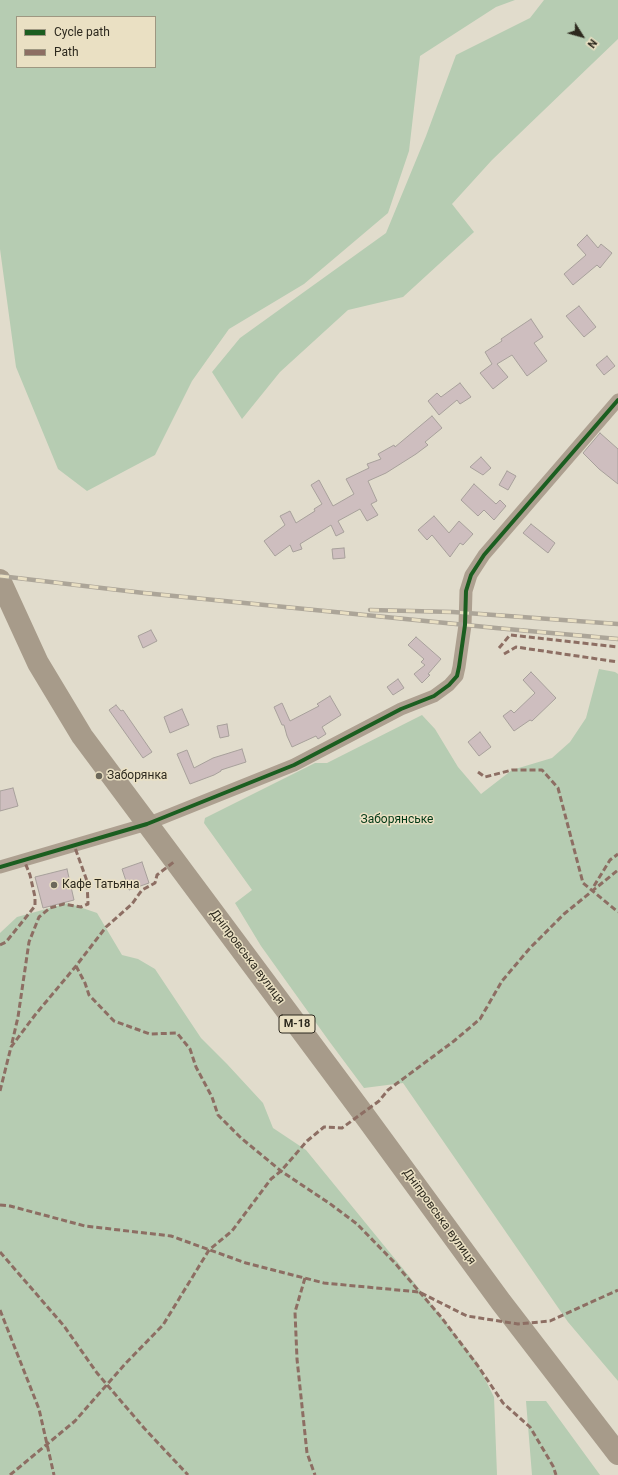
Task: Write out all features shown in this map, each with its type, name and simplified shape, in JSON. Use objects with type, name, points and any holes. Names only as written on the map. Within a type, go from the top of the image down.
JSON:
[{"type":"highway","name":"Дніпровська вулиця","points":[[2,589],[38,663],[82,736],[348,1093],[501,1302],[618,1454]]},
{"type":"street","points":[[0,867],[147,824],[294,765],[401,709],[434,696],[449,685],[457,676],[459,667],[465,625],[466,591],[471,575],[484,554],[615,409]]},
{"type":"green space","points":[[0,0],[515,0],[496,7],[420,56],[409,151],[388,213],[304,284],[229,329],[192,381],[155,455],[87,491],[58,469],[16,367],[0,249]]},
{"type":"green space","points":[[544,0],[618,0],[618,39],[492,160],[452,204],[474,232],[403,297],[348,310],[280,372],[242,419],[212,372],[240,338],[386,233],[426,136],[456,55],[530,18]]},
{"type":"green space","name":"Заборянське","points":[[599,669],[618,674],[618,1381],[568,1322],[403,1083],[364,1088],[329,1041],[261,946],[235,903],[252,890],[204,823],[205,818],[315,763],[327,763],[422,715],[435,729],[458,767],[481,794],[512,770],[552,758],[570,742],[586,718]]},
{"type":"green space","points":[[68,903],[97,913],[122,955],[138,959],[155,969],[201,1038],[263,1103],[273,1128],[306,1150],[476,1361],[494,1397],[497,1475],[0,1475],[0,933],[17,917]]},
{"type":"green space","points":[[526,1401],[546,1401],[600,1475],[532,1475]]},
{"type":"building","points":[[587,235],[598,248],[601,244],[612,253],[600,268],[597,265],[573,285],[564,274],[586,255],[577,245]]},
{"type":"building","points":[[579,306],[596,327],[584,337],[566,316]]},
{"type":"building","points":[[531,319],[543,337],[534,343],[547,361],[527,376],[512,355],[497,364],[508,377],[493,389],[480,373],[492,364],[485,352],[502,341],[501,339]]},
{"type":"building","points":[[607,356],[615,366],[604,375],[596,365]]},
{"type":"building","points":[[460,383],[471,397],[460,404],[457,400],[439,415],[428,401],[437,393],[441,397]]},
{"type":"building","points":[[432,416],[442,428],[425,442],[428,445],[386,473],[368,481],[377,501],[371,504],[378,515],[367,521],[360,509],[338,521],[344,532],[336,536],[331,525],[300,544],[302,549],[293,552],[290,545],[275,556],[264,541],[285,525],[280,516],[290,511],[296,523],[315,511],[314,509],[322,504],[311,485],[319,480],[333,506],[354,494],[346,479],[369,468],[367,464],[381,459],[378,454],[394,445],[395,447]]},
{"type":"building","points":[[600,433],[618,449],[618,484],[599,469],[583,453]]},
{"type":"building","points":[[481,457],[491,468],[483,475],[470,467]]},
{"type":"building","points":[[507,471],[516,476],[508,490],[499,485]]},
{"type":"building","points":[[474,484],[496,504],[500,500],[506,506],[494,520],[484,510],[478,516],[461,500]]},
{"type":"building","points":[[434,516],[449,533],[459,521],[473,534],[463,545],[460,543],[450,557],[432,535],[427,540],[418,530]]},
{"type":"building","points":[[531,524],[555,543],[548,553],[523,533]]},
{"type":"building","points":[[344,548],[345,558],[333,559],[332,549]]},
{"type":"building","points":[[151,630],[157,641],[143,648],[138,636]]},
{"type":"building","points":[[416,637],[441,659],[428,674],[430,675],[422,683],[414,674],[425,665],[421,662],[424,659],[408,645]]},
{"type":"building","points":[[531,672],[556,698],[532,721],[530,720],[514,731],[503,716],[511,710],[514,713],[535,693],[523,680]]},
{"type":"building","points":[[398,679],[404,688],[393,695],[387,687]]},
{"type":"building","points":[[330,696],[341,715],[322,727],[326,734],[318,739],[316,736],[292,747],[284,725],[282,725],[274,707],[282,703],[290,721],[319,706],[317,704]]},
{"type":"building","points":[[116,705],[121,711],[123,710],[152,752],[143,758],[109,710]]},
{"type":"building","points":[[182,709],[189,725],[170,733],[164,717]]},
{"type":"building","points":[[227,724],[229,736],[220,738],[217,726]]},
{"type":"building","points":[[480,732],[491,747],[479,756],[468,742]]},
{"type":"building","points":[[242,749],[246,762],[221,770],[214,775],[190,784],[177,754],[187,750],[194,768],[213,758]]},
{"type":"building","points":[[13,788],[18,806],[0,811],[0,791]]},
{"type":"building","points":[[142,862],[149,883],[129,890],[122,869]]},
{"type":"building","name":"Кафе Татьяна","points":[[67,869],[74,900],[43,908],[35,877]]},
{"type":"railway","points":[[0,576],[144,593],[618,639]]},
{"type":"railway","points":[[370,610],[453,612],[618,624]]},
{"type":"marked path","points":[[499,648],[510,635],[618,647]]},
{"type":"marked path","points":[[504,654],[516,647],[618,662]]},
{"type":"marked path","points":[[478,772],[485,777],[512,770],[542,770],[558,788],[583,883],[618,912]]},
{"type":"marked path","points":[[12,1043],[18,1017],[29,942],[39,917],[50,908],[64,904],[81,907],[88,904],[87,881],[74,845]]},
{"type":"marked path","points":[[594,886],[610,860],[618,854]]},
{"type":"marked path","points":[[0,945],[6,942],[35,906],[35,897],[30,875],[24,860]]},
{"type":"marked path","points":[[0,1091],[11,1047],[35,1015],[106,927],[132,904],[142,890],[155,883],[157,875],[175,861]]},
{"type":"marked path","points":[[10,1475],[75,1421],[126,1363],[163,1325],[209,1250],[232,1231],[271,1179],[281,1171],[307,1141],[324,1127],[342,1128],[379,1101],[388,1090],[454,1041],[480,1019],[502,981],[530,948],[564,914],[618,870]]},
{"type":"marked path","points":[[76,966],[85,983],[89,995],[114,1021],[150,1034],[177,1033],[190,1049],[196,1067],[212,1097],[218,1115],[241,1138],[281,1171],[329,1203],[357,1224],[394,1262],[441,1317],[478,1366],[503,1403],[530,1427],[553,1466],[556,1475]]},
{"type":"marked path","points":[[0,1205],[10,1206],[85,1226],[171,1236],[246,1263],[324,1283],[419,1292],[467,1316],[518,1324],[550,1321],[618,1290]]},
{"type":"marked path","points":[[0,1252],[64,1326],[97,1373],[144,1428],[188,1475]]},
{"type":"marked path","points":[[305,1278],[295,1312],[297,1359],[307,1453],[315,1475]]},
{"type":"marked path","points":[[0,1310],[39,1409],[54,1475]]},
{"type":"cycle path","points":[[0,867],[147,824],[294,765],[401,709],[434,696],[449,685],[457,676],[459,667],[465,625],[466,591],[471,575],[484,555],[618,400]]},
{"type":"place","name":"Заборянка","points":[[99,776]]},
{"type":"place","name":"Кафе Татьяна","points":[[54,885]]}]
